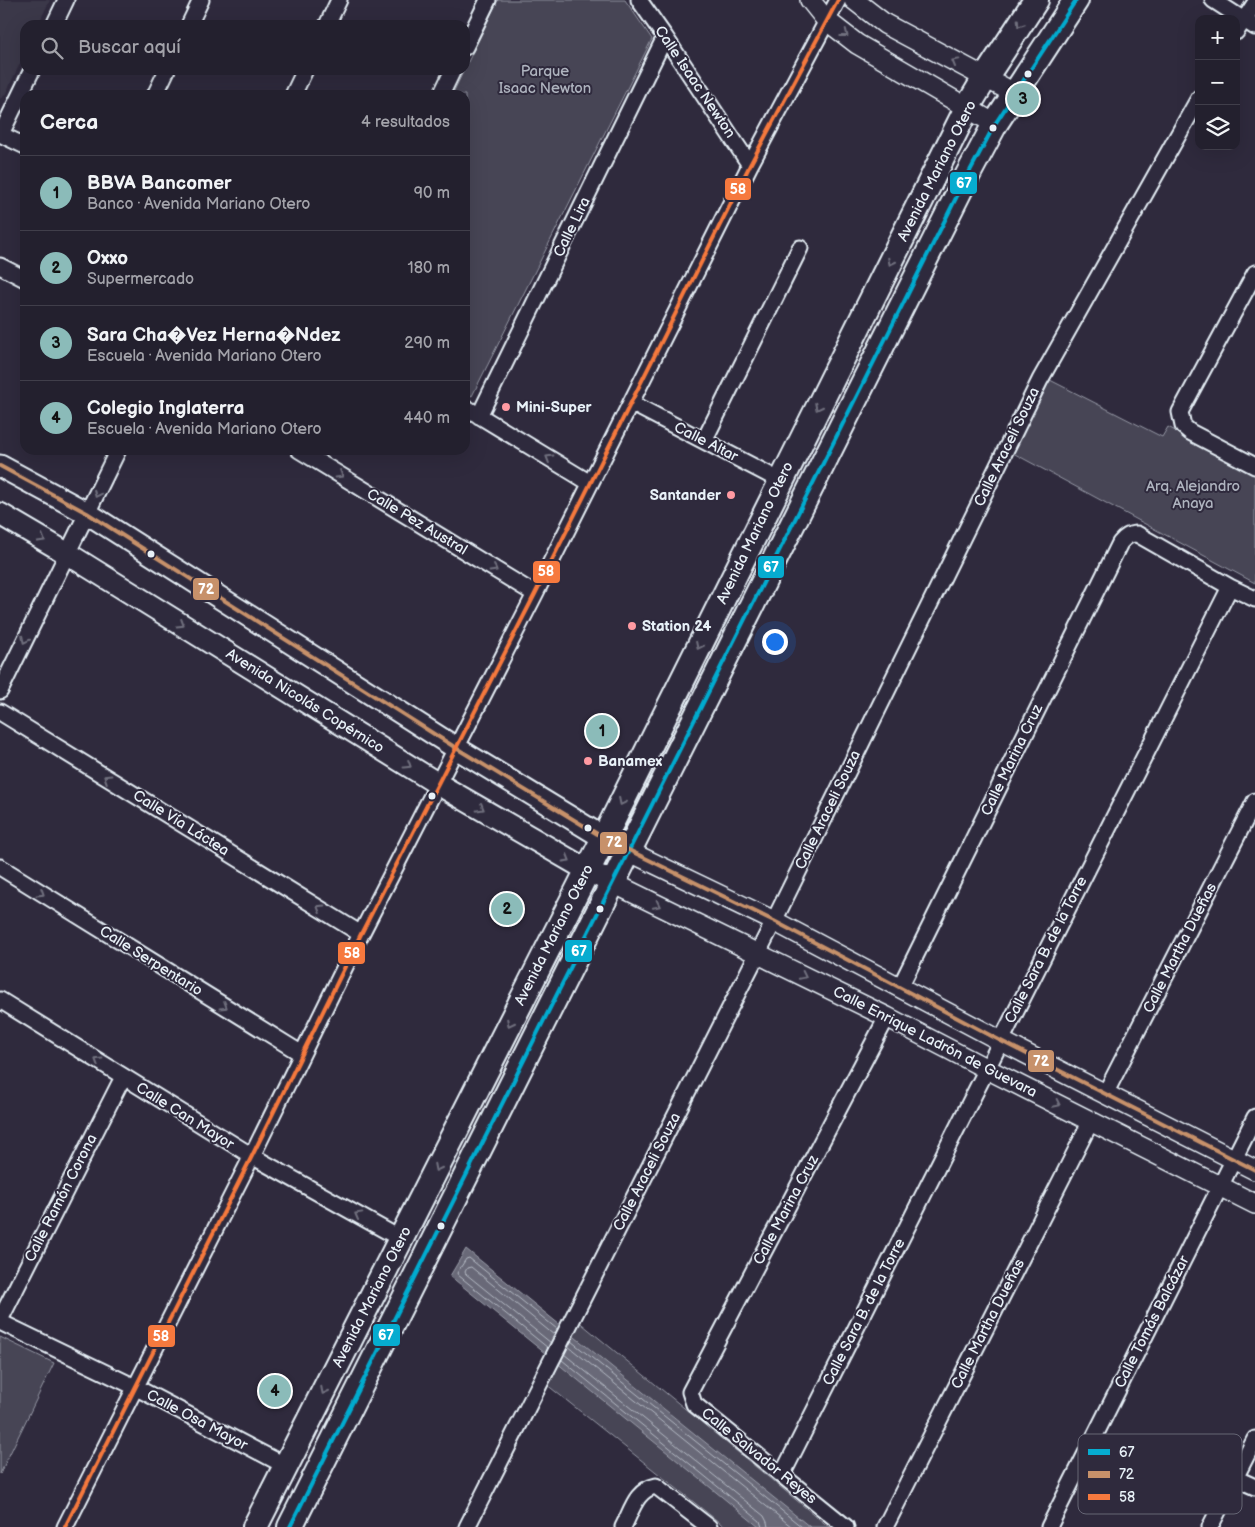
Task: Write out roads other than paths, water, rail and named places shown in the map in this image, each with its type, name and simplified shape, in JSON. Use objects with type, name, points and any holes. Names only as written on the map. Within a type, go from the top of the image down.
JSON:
[{"type":"main road","name":"Avenida Mariano Otero","points":[[255,1527],[604,838],[968,108],[985,78],[1036,0]]},
{"type":"main road","name":"Avenida Mariano Otero","points":[[290,1527],[863,381],[995,124],[1076,0]]},
{"type":"main road","points":[[0,466],[87,513],[456,748],[628,851]]},
{"type":"main road","name":"Avenida Nicolás Copérnico","points":[[0,514],[68,554],[438,784],[613,884]]},
{"type":"street","points":[[56,20],[66,0]]},
{"type":"street","points":[[192,20],[202,0]]},
{"type":"street","points":[[329,20],[339,0]]},
{"type":"street","points":[[470,37],[488,0]]},
{"type":"street","name":"Calle Isaac Newton","points":[[638,0],[750,164]]},
{"type":"street","points":[[810,0],[826,20],[857,44],[995,124]]},
{"type":"street","points":[[65,1527],[252,1156],[361,934],[535,594],[750,164],[838,0]]},
{"type":"street","points":[[854,0],[885,24],[1014,93]]},
{"type":"street","points":[[1214,0],[1245,26],[1255,3]]},
{"type":"street","name":"Calle Lira","points":[[479,416],[665,37]]},
{"type":"street","points":[[22,90],[30,75]]},
{"type":"street","points":[[157,90],[165,75]]},
{"type":"street","points":[[295,90],[303,75]]},
{"type":"street","points":[[444,90],[451,75]]},
{"type":"street","points":[[20,95],[1,134],[20,144]]},
{"type":"street","name":"Calle Araceli Souza","points":[[467,1527],[758,954],[1040,380],[1195,105]]},
{"type":"street","points":[[704,441],[800,248]]},
{"type":"street","points":[[0,266],[20,276]]},
{"type":"street","points":[[1255,273],[1180,412],[1183,426],[1197,437],[1255,466]]},
{"type":"street","name":"Calle Altar","points":[[630,403],[781,481]]},
{"type":"street","points":[[470,410],[590,483]]},
{"type":"street","points":[[0,691],[116,455]]},
{"type":"street","name":"Calle Pez Austral","points":[[307,455],[535,594]]},
{"type":"street","name":"Calle Marina Cruz","points":[[900,987],[1120,543],[1128,535],[1137,534],[1230,587]]},
{"type":"street","points":[[1230,587],[1255,599]]},
{"type":"street","name":"Calle Sara B. de la Torre","points":[[782,1474],[1230,587]]},
{"type":"street","name":"Calle Vía Láctea","points":[[0,712],[361,934]]},
{"type":"street","name":"Calle Martha Dueñas","points":[[1105,1094],[1255,801]]},
{"type":"street","name":"Calle Enrique Ladrón de Guevara","points":[[628,851],[774,921],[1000,1041],[1255,1170]]},
{"type":"street","name":"Calle Serpentario","points":[[0,867],[302,1054]]},
{"type":"street","name":"Calle Enrique Ladrón de Guevara","points":[[613,884],[887,1017],[986,1069],[1255,1204]]},
{"type":"street","name":"Calle Can Mayor","points":[[0,1001],[252,1156],[401,1239]]},
{"type":"street","name":"Calle Marina Cruz","points":[[694,1404],[690,1392],[887,1017]]},
{"type":"street","name":"Calle Ramón Corona","points":[[0,1321],[123,1077]]},
{"type":"street","name":"Calle Tomás Balcázar","points":[[1095,1434],[1255,1117]]},
{"type":"street","name":"Calle Martha Dueñas","points":[[886,1527],[1092,1121]]},
{"type":"street","name":"Calle Osa Mayor","points":[[0,1321],[135,1387],[286,1466]]},
{"type":"street","name":"Calle Salvador Reyes","points":[[694,1404],[846,1527]]},
{"type":"street","points":[[1242,1464],[1255,1439]]},
{"type":"street","name":"Calle Tomás Balcázar","points":[[1048,1527],[1078,1468]]},
{"type":"street","points":[[1242,1481],[1255,1487]]},
{"type":"street","points":[[623,1527],[640,1494],[648,1488],[656,1486],[709,1527]]},
{"type":"street","points":[[1210,1527],[1217,1514]]},
{"type":"water","points":[[466,1249],[810,1527],[759,1527],[450,1276]]},
{"type":"place","name":"Sara Cha�Vez Herna�Ndez","points":[[1023,99]]},
{"type":"place","name":"Mini-Super","points":[[506,407]]},
{"type":"place","name":"Santander","points":[[731,495]]},
{"type":"place","name":"Station 24","points":[[632,626]]},
{"type":"place","name":"BBVA Bancomer","points":[[602,731]]},
{"type":"place","name":"Banamex","points":[[588,761]]},
{"type":"place","name":"Oxxo","points":[[507,909]]},
{"type":"place","name":"Colegio Inglaterra","points":[[275,1391]]},
{"type":"park label","name":"Parque Isaac Newton","points":[[545,80]]},
{"type":"park label","name":"Arq. Alejandro Anaya","points":[[1193,494]]}]
